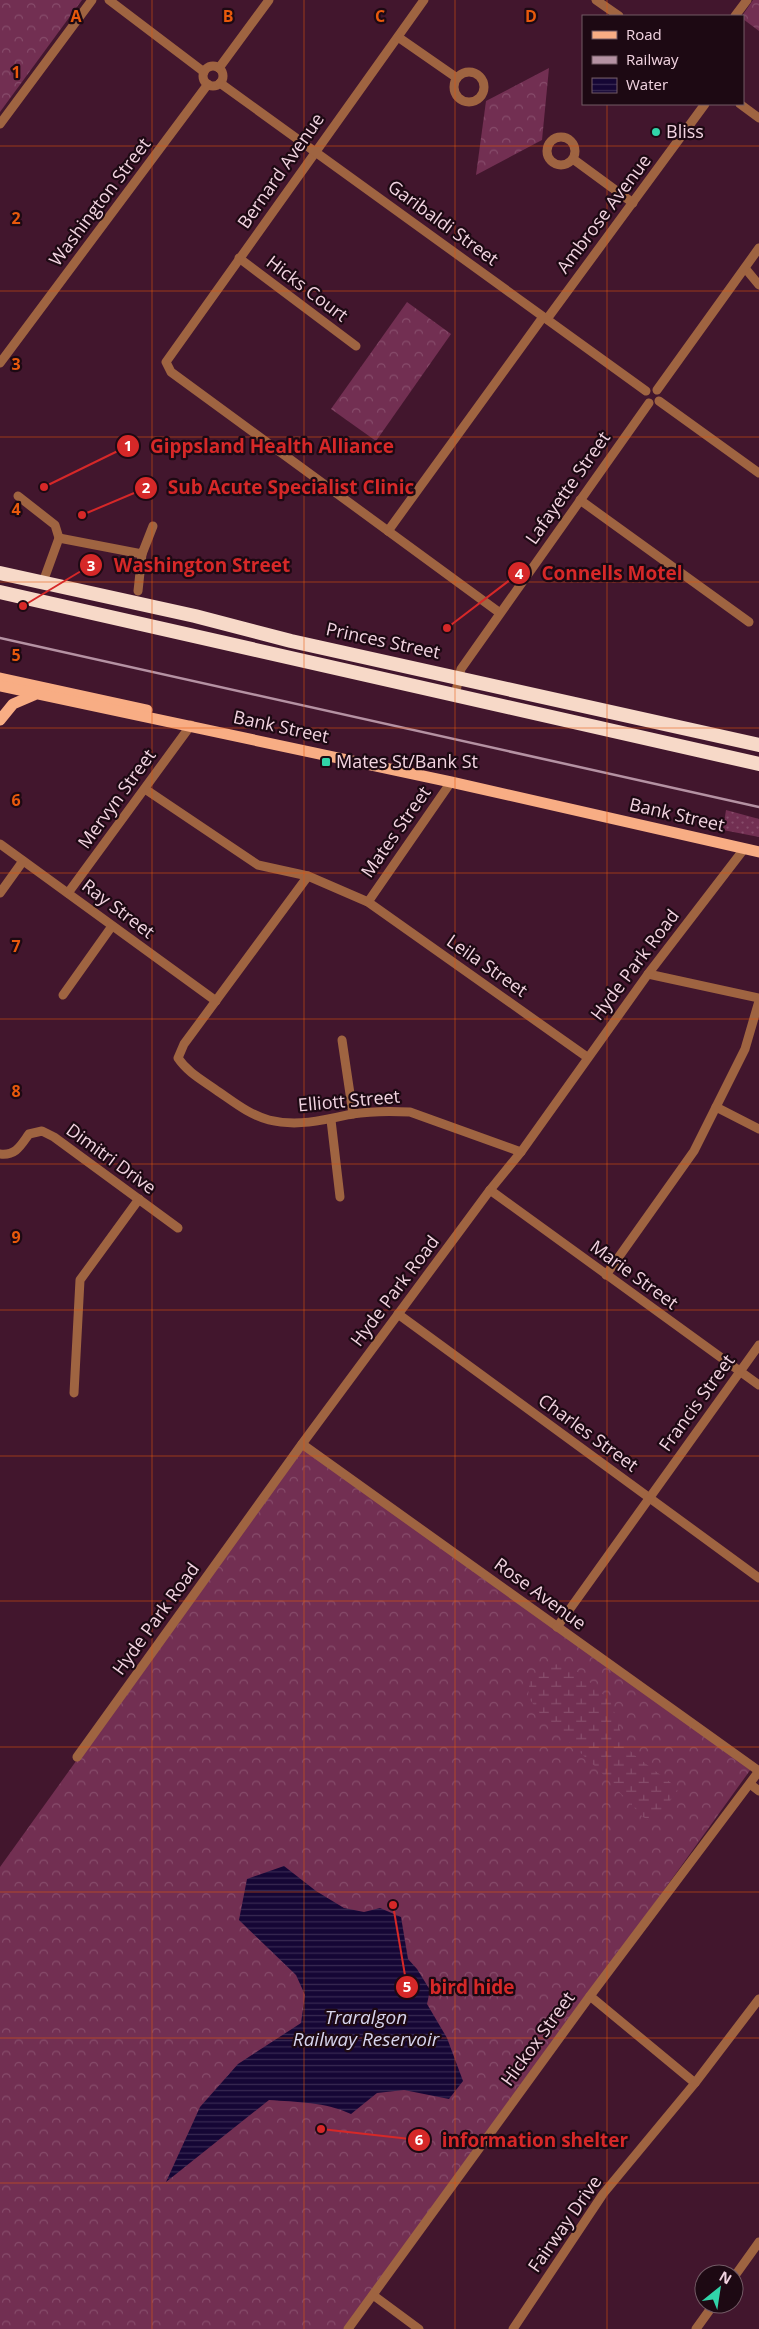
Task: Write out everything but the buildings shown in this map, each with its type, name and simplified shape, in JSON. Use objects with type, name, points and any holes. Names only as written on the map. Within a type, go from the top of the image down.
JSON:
[{"type":"highway","name":"Princes Street","points":[[0,573],[196,616],[291,641],[459,676],[759,745]]},
{"type":"highway","name":"Princes Street","points":[[0,592],[759,764]]},
{"type":"main road","name":"Bank Street","points":[[4,685],[37,694],[192,725],[451,782],[759,852]]},
{"type":"main road","points":[[4,685],[13,704]]},
{"type":"main road","points":[[4,685],[105,700],[192,725]]},
{"type":"main road","points":[[0,720],[13,704],[37,694]]},
{"type":"street","points":[[0,124],[92,0]]},
{"type":"street","points":[[109,0],[204,72]]},
{"type":"street","points":[[219,68],[269,0]]},
{"type":"street","name":"Bernard Avenue","points":[[388,531],[172,372],[166,362],[424,0]]},
{"type":"street","points":[[596,0],[618,15]]},
{"type":"street","points":[[736,15],[747,0]]},
{"type":"street","points":[[398,37],[456,78]]},
{"type":"street","points":[[212,66],[219,68],[223,73],[220,83],[214,86],[208,84],[204,79],[204,72],[212,66]]},
{"type":"street","name":"Garibaldi Street","points":[[220,83],[646,391]]},
{"type":"street","name":"Washington Street","points":[[0,363],[208,84]]},
{"type":"street","name":"Ambrose Avenue","points":[[388,531],[704,105]]},
{"type":"street","points":[[741,105],[759,118]]},
{"type":"street","points":[[573,159],[633,203]]},
{"type":"street","points":[[657,390],[759,248]]},
{"type":"street","name":"Hicks Court","points":[[239,258],[356,346]]},
{"type":"street","points":[[745,268],[759,284]]},
{"type":"street","points":[[651,388],[657,390],[661,396],[659,402],[654,404],[648,403],[645,397],[646,391],[651,388]]},
{"type":"street","points":[[659,402],[759,473]]},
{"type":"street","name":"Lafayette Street","points":[[455,695],[461,669],[648,403]]},
{"type":"street","points":[[18,496],[55,524],[59,538],[43,582]]},
{"type":"street","points":[[580,500],[749,622]]},
{"type":"street","points":[[138,591],[142,554],[153,526]]},
{"type":"street","points":[[388,531],[500,612]]},
{"type":"street","points":[[59,538],[142,554]]},
{"type":"street","name":"Mervyn Street","points":[[68,893],[192,725]]},
{"type":"street","name":"Mates Street","points":[[368,902],[451,782]]},
{"type":"street","name":"Leila Street","points":[[145,789],[258,865],[308,876],[368,902],[587,1057]]},
{"type":"street","name":"Ray Street","points":[[0,844],[216,1001]]},
{"type":"street","name":"Hyde Park Road","points":[[77,1757],[302,1444],[490,1190],[521,1152],[648,974],[744,849]]},
{"type":"street","points":[[0,893],[23,861]]},
{"type":"street","name":"Elliott Street","points":[[308,876],[184,1044],[178,1058],[185,1068],[244,1110],[269,1120],[288,1123],[331,1120],[353,1114],[390,1111],[410,1112],[521,1152]]},
{"type":"street","points":[[63,995],[112,926]]},
{"type":"street","points":[[606,1275],[694,1151],[745,1049],[759,999],[648,974]]},
{"type":"street","points":[[342,1040],[353,1114]]},
{"type":"street","points":[[716,1107],[759,1129]]},
{"type":"street","points":[[331,1120],[340,1197]]},
{"type":"street","name":"Dimitri Drive","points":[[0,1156],[18,1150],[29,1134],[42,1131],[54,1137],[178,1228]]},
{"type":"street","name":"Marie Street","points":[[490,1190],[759,1385]]},
{"type":"street","points":[[74,1393],[80,1280],[139,1199]]},
{"type":"street","name":"Charles Street","points":[[398,1314],[759,1578]]},
{"type":"street","name":"Francis Street","points":[[557,1627],[759,1345]]},
{"type":"street","name":"Rose Avenue","points":[[302,1444],[759,1771]]},
{"type":"street","name":"Hickox Street","points":[[348,2329],[590,1996],[742,1791],[750,1784],[759,1771]]},
{"type":"street","points":[[750,1784],[759,1791]]},
{"type":"street","points":[[590,1996],[695,2082]]},
{"type":"street","name":"Fairway Drive","points":[[513,2329],[604,2194],[695,2082],[759,1999]]},
{"type":"street","points":[[743,2264],[759,2242]]},
{"type":"street","points":[[373,2294],[419,2329]]},
{"type":"street","points":[[696,2329],[707,2314]]},
{"type":"green space","points":[[0,0],[82,0],[0,112]]},
{"type":"green space","points":[[753,0],[759,0],[759,31],[744,20],[743,15]]},
{"type":"green space","points":[[549,68],[542,140],[476,175],[486,101]]},
{"type":"green space","points":[[407,302],[451,334],[376,441],[331,409]]},
{"type":"green space","points":[[726,810],[759,819],[759,837],[723,830]]},
{"type":"green space","points":[[303,1445],[751,1769],[457,2178],[345,2329],[0,2329],[0,1867]]},
{"type":"green space","points":[[564,1664],[581,1674],[611,1702],[624,1742],[633,1754],[679,1789],[661,1813],[651,1821],[643,1817],[598,1769],[544,1719],[528,1697],[530,1678],[545,1665]]},
{"type":"water","name":"Traralgon Railway Reservoir","points":[[284,1866],[316,1891],[344,1908],[364,1912],[380,1908],[401,1917],[408,1959],[417,1969],[430,1990],[427,2004],[447,2038],[463,2081],[449,2099],[404,2090],[377,2093],[351,2114],[321,2105],[269,2100],[166,2182],[200,2107],[238,2064],[301,2023],[305,1995],[296,1975],[239,1920],[247,1879]]},
{"type":"railway","points":[[0,638],[759,807]]},
{"type":"place","name":"Bliss","points":[[656,132]]},
{"type":"place","name":"Gippsland Health Alliance","points":[[44,487]]},
{"type":"place","name":"Sub Acute Specialist Clinic","points":[[82,515]]},
{"type":"place","name":"Washington Street","points":[[23,606]]},
{"type":"place","name":"Connells Motel","points":[[447,628]]},
{"type":"place","name":"Mates St/Bank St","points":[[326,762]]},
{"type":"place","name":"bird hide","points":[[393,1905]]},
{"type":"place","name":"information shelter","points":[[321,2129]]}]
